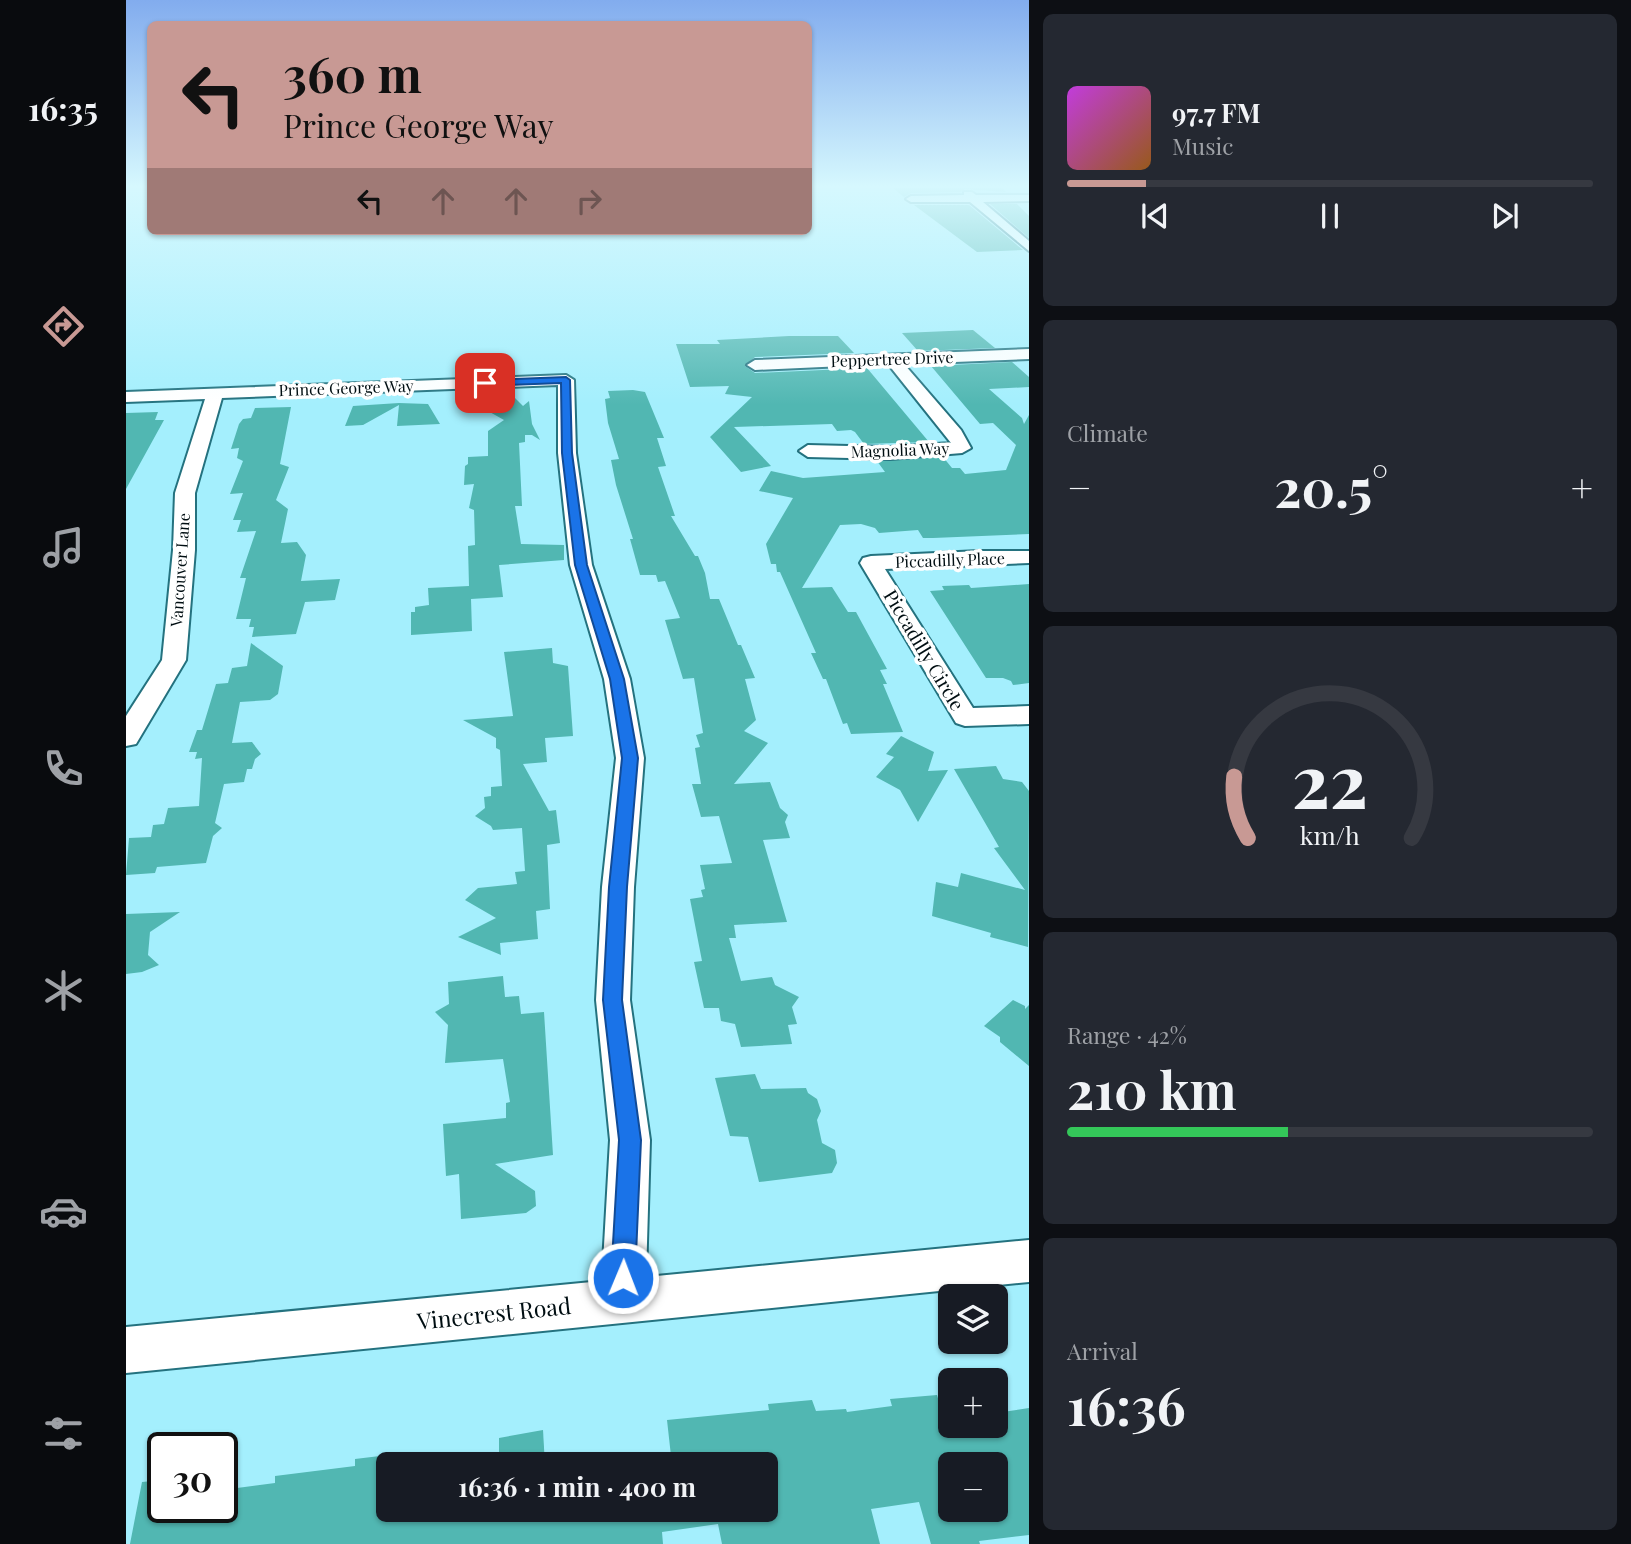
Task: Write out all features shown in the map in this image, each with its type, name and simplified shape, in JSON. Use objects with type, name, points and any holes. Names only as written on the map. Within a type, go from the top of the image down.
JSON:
[{"type":"street","name":"Peppertree Drive","points":[[755,366],[1029,354]]},
{"type":"street","name":"Magnolia Way","points":[[808,451],[890,453],[962,448],[955,434],[892,359]]},
{"type":"street","name":"Prince George Way","points":[[126,397],[566,380],[567,453],[581,565],[617,679],[630,758],[618,887],[612,1000],[630,1140],[623,1301]]},
{"type":"street","name":"Vancouver Lane","points":[[126,737],[174,660],[184,550],[184,493],[215,394]]},
{"type":"street","name":"Piccadilly Place","points":[[871,563],[980,557],[1029,558]]},
{"type":"street","name":"Piccadilly Circle","points":[[871,563],[965,717],[1029,715]]},
{"type":"street","name":"Vinecrest Road","points":[[126,1350],[1029,1261]]},
{"type":"building","points":[[973,330],[995,348],[918,351],[902,333]]},
{"type":"building","points":[[838,336],[854,353],[755,357],[745,366],[755,373],[867,368],[929,442],[864,444],[855,432],[837,431],[832,424],[734,427],[771,466],[741,472],[710,437],[752,397],[725,394],[729,386],[690,387],[676,344],[720,344],[717,340]]},
{"type":"building","points":[[1012,362],[1029,377],[1029,387],[989,389],[1022,418],[1024,424],[1029,415],[1029,534],[923,538],[918,530],[879,533],[875,528],[861,524],[840,525],[802,588],[832,587],[848,612],[856,612],[887,669],[880,670],[887,684],[883,684],[903,732],[851,734],[847,723],[843,724],[826,679],[823,679],[811,653],[816,653],[780,572],[777,572],[776,564],[771,564],[766,544],[793,498],[759,491],[771,471],[803,478],[885,472],[877,461],[943,457],[952,468],[960,468],[965,474],[1006,470],[1016,445],[993,423],[980,424],[931,366]]},
{"type":"building","points":[[608,391],[645,392],[664,438],[657,438],[666,466],[658,467],[675,516],[671,516],[695,556],[698,556],[705,573],[710,599],[719,599],[755,678],[745,679],[756,720],[744,731],[768,743],[734,784],[770,782],[780,808],[788,815],[785,822],[790,838],[763,840],[787,922],[734,925],[736,938],[729,938],[741,981],[772,977],[775,985],[799,997],[792,1007],[797,1024],[788,1025],[792,1044],[741,1047],[735,1024],[721,1021],[719,1008],[704,1008],[694,962],[702,961],[690,899],[703,897],[701,890],[705,889],[700,865],[732,863],[719,816],[701,817],[692,784],[701,784],[695,748],[700,747],[696,735],[703,733],[694,678],[683,679],[665,620],[680,618],[665,581],[658,582],[656,575],[640,575],[630,539],[633,539],[616,485],[611,460],[619,459],[608,423],[605,399],[610,398]]},
{"type":"building","points":[[515,398],[523,406],[529,401],[532,424],[540,440],[532,435],[525,435],[525,442],[519,443],[522,506],[515,506],[521,544],[564,545],[564,560],[499,565],[503,597],[471,599],[472,631],[411,635],[411,612],[415,612],[415,607],[429,605],[428,588],[469,586],[468,546],[475,545],[474,510],[469,508],[474,484],[464,485],[465,466],[468,464],[468,457],[488,456],[488,431],[504,420],[479,406],[494,406],[492,399]]},
{"type":"building","points":[[428,404],[440,424],[397,426],[399,405],[363,425],[345,426],[353,406]]},
{"type":"building","points":[[291,407],[280,464],[289,467],[276,500],[288,509],[281,543],[297,542],[306,555],[301,581],[340,579],[335,600],[305,602],[296,634],[252,637],[254,627],[249,627],[251,619],[236,619],[246,578],[240,578],[256,531],[237,532],[241,520],[233,520],[243,493],[230,494],[243,461],[237,458],[239,448],[231,449],[239,424],[243,419],[251,418],[255,408]]},
{"type":"building","points":[[158,412],[155,420],[164,420],[126,489],[126,413]]},
{"type":"building","points":[[1029,584],[1029,683],[1013,685],[1011,681],[1003,678],[986,678],[930,591],[944,590],[942,586],[969,585],[971,588]]},
{"type":"building","points":[[251,643],[283,666],[278,694],[270,700],[240,702],[232,743],[252,742],[261,754],[255,759],[252,769],[247,769],[244,782],[224,784],[215,823],[222,828],[213,836],[206,863],[157,867],[155,873],[126,875],[129,838],[151,837],[153,825],[164,824],[168,808],[199,806],[202,758],[195,759],[197,752],[189,752],[197,730],[202,730],[216,684],[228,683],[232,668],[247,666]]},
{"type":"building","points":[[552,648],[553,663],[568,666],[573,736],[545,738],[547,762],[523,764],[549,811],[556,810],[560,843],[547,845],[550,909],[536,911],[538,939],[500,943],[501,955],[458,937],[496,918],[465,900],[478,888],[517,884],[515,872],[525,871],[522,828],[493,830],[475,816],[485,808],[484,797],[491,796],[491,787],[502,786],[500,750],[496,748],[496,738],[463,720],[513,716],[504,652]]},
{"type":"building","points":[[901,736],[934,752],[928,771],[948,770],[918,822],[900,790],[876,777],[894,757],[886,754]]},
{"type":"building","points":[[996,766],[1003,779],[1022,782],[1029,791],[1028,947],[990,937],[991,933],[932,916],[936,882],[958,887],[961,873],[1025,890],[994,848],[999,847],[954,769]]},
{"type":"building","points":[[180,912],[150,932],[148,955],[159,965],[142,972],[126,974],[126,914]]},
{"type":"building","points":[[503,976],[505,997],[519,996],[521,1014],[544,1012],[553,1155],[495,1164],[535,1191],[536,1206],[526,1213],[461,1219],[459,1174],[446,1176],[443,1124],[506,1118],[506,1103],[510,1102],[503,1059],[445,1063],[448,1025],[435,1012],[449,1004],[448,982]]},
{"type":"building","points":[[1013,1000],[1025,1006],[1025,1009],[1029,1005],[1029,1066],[1000,1042],[1000,1037],[984,1026]]},
{"type":"building","points":[[755,1074],[761,1089],[806,1088],[808,1093],[817,1099],[821,1111],[817,1120],[822,1143],[835,1150],[837,1163],[832,1173],[759,1182],[748,1137],[730,1136],[715,1078]]},
{"type":"building","points":[[937,1395],[938,1438],[1008,1438],[1008,1411],[1029,1408],[1029,1535],[979,1541],[980,1544],[931,1544],[919,1502],[871,1509],[880,1544],[722,1544],[718,1524],[662,1532],[663,1544],[130,1544],[142,1482],[147,1482],[147,1523],[238,1523],[238,1488],[275,1483],[275,1476],[355,1466],[355,1459],[376,1456],[376,1522],[778,1522],[778,1452],[671,1452],[667,1420],[769,1410],[768,1404],[812,1400],[816,1411],[846,1409],[847,1412],[892,1406],[890,1399]]},
{"type":"building","points":[[543,1430],[544,1452],[499,1452],[499,1438]]},
{"type":"route","points":[[485,383],[566,380],[567,453],[581,565],[617,679],[630,758],[618,887],[612,1000],[630,1140],[623,1278]]}]
